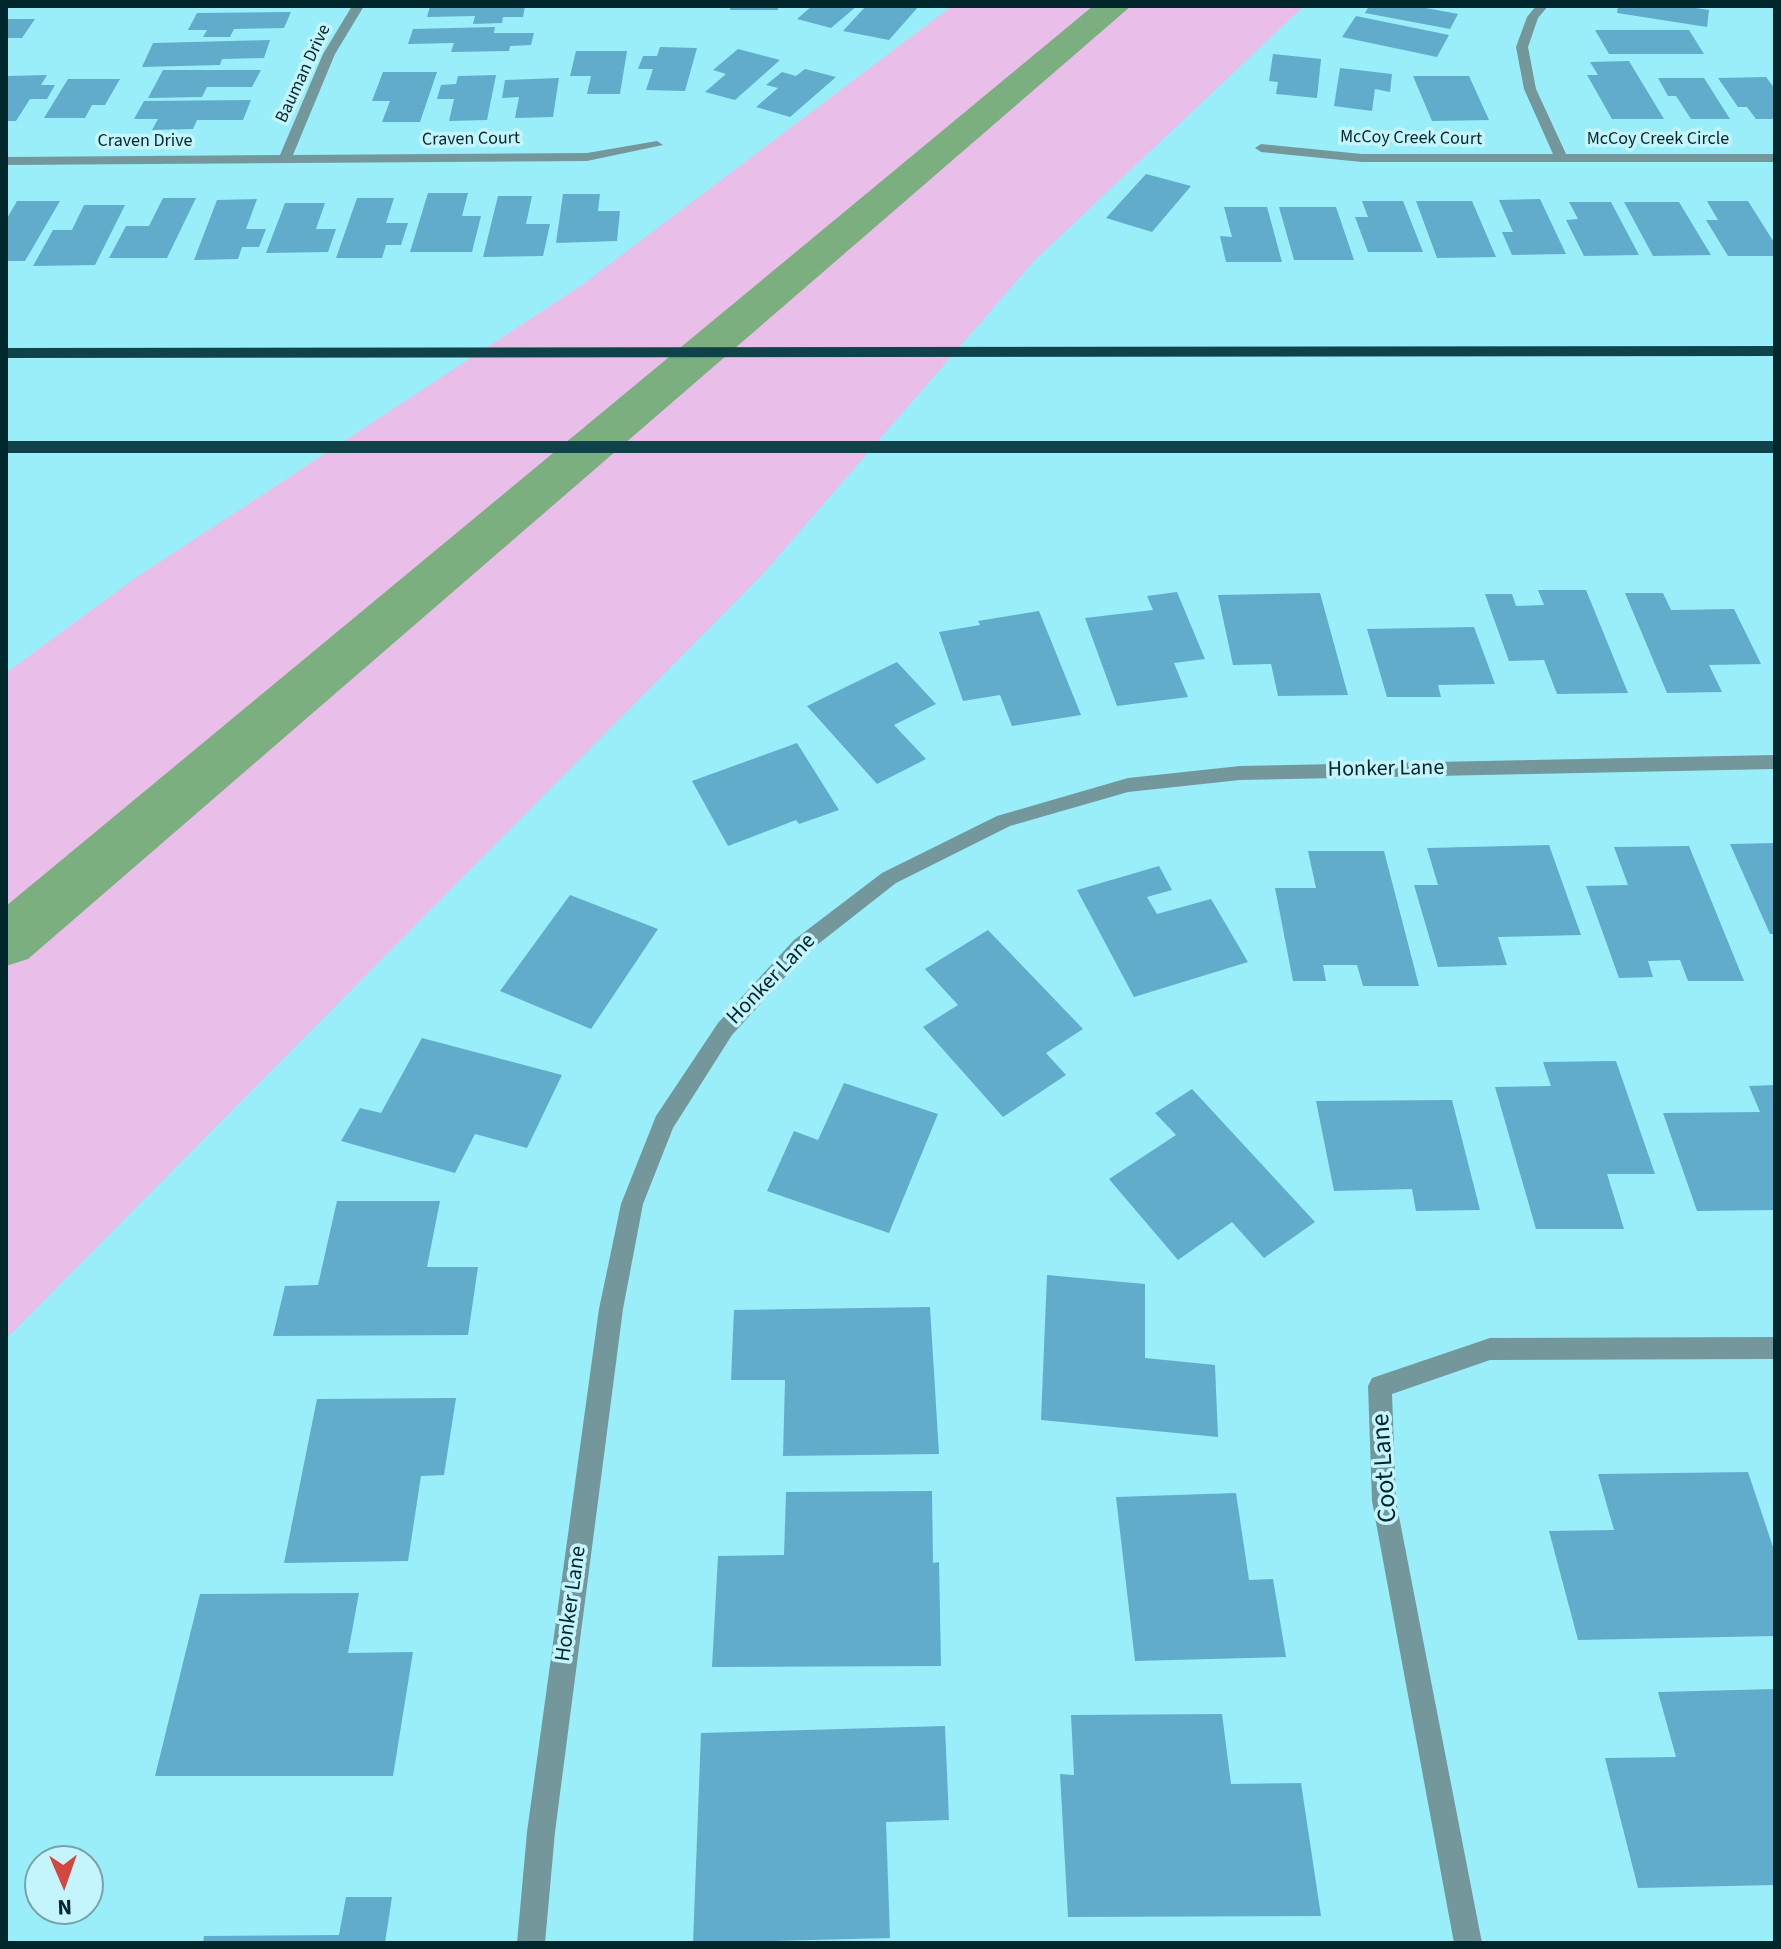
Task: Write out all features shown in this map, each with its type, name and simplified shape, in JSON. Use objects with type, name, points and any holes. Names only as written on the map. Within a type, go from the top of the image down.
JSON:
[{"type":"highway","points":[[6,353],[1775,351]]},
{"type":"highway","points":[[6,447],[1775,447]]},
{"type":"street","name":"Bauman Drive","points":[[285,159],[329,54],[358,6]]},
{"type":"street","name":"McCoy Creek Circle","points":[[1542,6],[1533,17],[1522,47],[1530,89],[1561,158],[1775,158]]},
{"type":"street","name":"Craven Court","points":[[285,159],[587,157],[657,145]]},
{"type":"street","name":"McCoy Creek Court","points":[[1261,148],[1362,158],[1561,158]]},
{"type":"street","name":"Craven Drive","points":[[6,161],[285,159]]},
{"type":"street","name":"Honker Lane","points":[[531,1943],[541,1832],[611,1309],[632,1204],[664,1123],[725,1029],[801,946],[889,878],[1004,821],[1128,785],[1240,773],[1775,762]]},
{"type":"street","name":"Coot Lane","points":[[1468,1943],[1384,1501],[1380,1386],[1490,1349],[1775,1348]]},
{"type":"shaded area","points":[[952,6],[1304,6],[1034,261],[763,574],[6,1339],[6,673],[134,579],[582,285]]},
{"type":"building","points":[[430,6],[525,6],[523,17],[503,17],[502,23],[473,24],[475,16],[427,17]]},
{"type":"building","points":[[730,6],[778,6],[778,10],[730,10]]},
{"type":"building","points":[[812,6],[857,6],[831,28],[797,19]]},
{"type":"building","points":[[866,6],[919,6],[889,40],[843,31]]},
{"type":"building","points":[[1369,6],[1415,6],[1458,14],[1450,29],[1365,13]]},
{"type":"building","points":[[1618,6],[1682,6],[1709,10],[1707,27],[1617,13]]},
{"type":"building","points":[[291,12],[284,28],[234,29],[230,37],[203,37],[207,30],[188,30],[197,13]]},
{"type":"building","points":[[1356,16],[1449,35],[1437,57],[1342,37]]},
{"type":"building","points":[[6,19],[35,19],[22,38],[6,38]]},
{"type":"building","points":[[495,27],[494,33],[534,33],[531,45],[510,46],[509,51],[451,52],[454,43],[408,44],[413,29]]},
{"type":"building","points":[[1595,30],[1689,30],[1704,54],[1609,54]]},
{"type":"building","points":[[270,40],[264,58],[222,59],[220,65],[142,67],[153,43]]},
{"type":"building","points":[[660,47],[697,48],[685,91],[646,90],[653,69],[638,69],[643,56],[657,56]]},
{"type":"building","points":[[738,49],[780,60],[735,100],[705,92],[726,74],[713,70]]},
{"type":"building","points":[[576,51],[627,51],[620,94],[587,94],[591,76],[570,76]]},
{"type":"building","points":[[1273,54],[1321,59],[1317,98],[1276,94],[1278,82],[1269,81]]},
{"type":"building","points":[[1629,61],[1664,119],[1612,119],[1587,75],[1598,75],[1590,62]]},
{"type":"building","points":[[1340,68],[1392,74],[1390,92],[1375,89],[1372,111],[1334,106]]},
{"type":"building","points":[[805,69],[836,77],[790,117],[756,107],[778,88],[766,85],[782,72],[796,76]]},
{"type":"building","points":[[163,70],[261,70],[252,87],[207,87],[202,97],[148,98]]},
{"type":"building","points":[[383,72],[437,72],[420,122],[382,122],[390,101],[372,101]]},
{"type":"building","points":[[47,75],[41,85],[55,85],[47,99],[30,99],[16,121],[6,121],[8,76]]},
{"type":"building","points":[[496,75],[487,120],[449,121],[454,99],[437,99],[441,85],[456,84],[458,76]]},
{"type":"building","points":[[1413,76],[1469,76],[1489,120],[1432,121]]},
{"type":"building","points":[[1766,77],[1775,89],[1775,119],[1756,119],[1747,107],[1738,107],[1718,78]]},
{"type":"building","points":[[559,78],[553,117],[515,118],[519,97],[502,98],[505,80]]},
{"type":"building","points":[[1658,78],[1704,78],[1730,119],[1691,119],[1676,96],[1668,96]]},
{"type":"building","points":[[68,79],[120,79],[105,105],[92,105],[85,118],[44,118]]},
{"type":"building","points":[[251,100],[243,120],[197,120],[193,129],[152,130],[158,119],[134,119],[144,101]]},
{"type":"building","points":[[1146,174],[1191,186],[1152,232],[1106,218]]},
{"type":"building","points":[[428,193],[468,193],[462,216],[481,216],[472,252],[410,252]]},
{"type":"building","points":[[563,194],[600,194],[598,211],[620,211],[617,241],[556,243]]},
{"type":"building","points":[[498,196],[532,196],[526,224],[550,224],[543,256],[483,257]]},
{"type":"building","points":[[163,198],[196,198],[167,258],[109,258],[126,226],[149,226]]},
{"type":"building","points":[[357,198],[394,198],[386,223],[408,223],[401,245],[386,245],[382,258],[336,258]]},
{"type":"building","points":[[257,199],[246,229],[266,229],[259,247],[242,247],[238,259],[194,260],[217,200]]},
{"type":"building","points":[[1540,199],[1566,254],[1512,255],[1502,232],[1513,232],[1499,200]]},
{"type":"building","points":[[17,201],[60,201],[25,261],[6,261],[6,220]]},
{"type":"building","points":[[1362,201],[1403,201],[1423,252],[1368,252],[1355,217],[1368,217]]},
{"type":"building","points":[[1416,201],[1472,201],[1496,257],[1437,258]]},
{"type":"building","points":[[1707,201],[1748,201],[1775,244],[1775,256],[1728,256],[1706,220],[1718,220]]},
{"type":"building","points":[[1569,202],[1611,202],[1639,255],[1584,256],[1566,220],[1578,219]]},
{"type":"building","points":[[1624,202],[1679,202],[1711,255],[1653,256]]},
{"type":"building","points":[[285,203],[325,203],[316,229],[336,229],[328,252],[266,253]]},
{"type":"building","points":[[84,205],[125,205],[95,265],[33,266],[53,230],[72,230]]},
{"type":"building","points":[[1224,207],[1267,207],[1282,262],[1226,262],[1220,236],[1232,237]]},
{"type":"building","points":[[1279,207],[1336,207],[1354,260],[1294,260]]},
{"type":"building","points":[[1538,590],[1586,590],[1628,693],[1557,694],[1544,660],[1509,661],[1485,594],[1512,594],[1516,606],[1544,605]]},
{"type":"building","points":[[1177,592],[1205,659],[1174,663],[1188,697],[1117,706],[1085,618],[1153,610],[1147,596]]},
{"type":"building","points":[[1320,593],[1348,695],[1278,696],[1271,664],[1233,665],[1218,595]]},
{"type":"building","points":[[1625,593],[1663,593],[1671,610],[1734,609],[1761,664],[1709,665],[1722,692],[1667,693]]},
{"type":"building","points":[[1039,611],[1081,715],[1012,726],[1000,695],[963,701],[939,632],[980,625],[978,621]]},
{"type":"building","points":[[1474,627],[1495,684],[1438,685],[1441,697],[1387,697],[1367,629]]},
{"type":"building","points":[[897,662],[936,704],[894,725],[926,759],[877,784],[807,706]]},
{"type":"building","points":[[797,743],[839,810],[799,824],[796,820],[728,846],[692,781]]},
{"type":"building","points":[[1775,843],[1775,934],[1770,934],[1730,844]]},
{"type":"building","points":[[1549,845],[1581,935],[1498,937],[1507,965],[1438,967],[1414,885],[1438,885],[1427,848]]},
{"type":"building","points":[[1689,846],[1744,981],[1688,981],[1680,960],[1648,961],[1653,977],[1619,978],[1586,886],[1628,885],[1614,847]]},
{"type":"building","points":[[1308,851],[1384,851],[1419,986],[1363,986],[1357,965],[1323,965],[1326,981],[1293,981],[1275,888],[1316,888]]},
{"type":"building","points":[[1159,866],[1172,890],[1147,897],[1157,914],[1211,899],[1248,962],[1134,997],[1077,890]]},
{"type":"building","points":[[570,895],[658,929],[591,1029],[500,991]]},
{"type":"building","points":[[988,930],[1083,1029],[1046,1053],[1066,1075],[1003,1117],[923,1027],[958,1005],[925,969]]},
{"type":"building","points":[[422,1038],[562,1075],[527,1148],[475,1134],[455,1173],[341,1141],[360,1108],[381,1113]]},
{"type":"building","points":[[1616,1061],[1655,1174],[1607,1174],[1624,1229],[1536,1229],[1495,1087],[1551,1086],[1543,1062]]},
{"type":"building","points":[[844,1083],[938,1114],[889,1233],[767,1191],[794,1131],[818,1140]]},
{"type":"building","points":[[1775,1085],[1775,1210],[1697,1211],[1663,1113],[1760,1112],[1749,1086]]},
{"type":"building","points":[[1192,1089],[1315,1222],[1264,1258],[1232,1222],[1178,1260],[1109,1179],[1176,1135],[1155,1113]]},
{"type":"building","points":[[1452,1100],[1480,1210],[1416,1211],[1412,1189],[1334,1191],[1316,1101]]},
{"type":"building","points":[[337,1201],[440,1201],[427,1267],[478,1267],[468,1335],[273,1336],[285,1286],[318,1285]]},
{"type":"building","points":[[1047,1275],[1145,1284],[1145,1358],[1215,1365],[1218,1437],[1041,1420]]},
{"type":"building","points":[[930,1307],[939,1454],[783,1456],[785,1380],[731,1380],[734,1310]]},
{"type":"building","points":[[456,1398],[444,1475],[421,1476],[408,1561],[284,1563],[317,1399]]},
{"type":"building","points":[[1748,1472],[1775,1553],[1775,1636],[1578,1640],[1549,1531],[1614,1530],[1598,1474]]},
{"type":"building","points":[[932,1491],[933,1563],[939,1562],[941,1666],[712,1667],[718,1556],[784,1555],[786,1492]]},
{"type":"building","points":[[1236,1493],[1249,1580],[1273,1579],[1286,1657],[1135,1661],[1116,1497]]},
{"type":"building","points":[[359,1593],[348,1653],[413,1652],[393,1776],[155,1776],[200,1594]]},
{"type":"building","points":[[1775,1689],[1775,1885],[1638,1888],[1605,1758],[1676,1757],[1658,1692]]},
{"type":"building","points":[[1222,1714],[1231,1784],[1301,1783],[1321,1916],[1068,1917],[1060,1774],[1074,1775],[1071,1715]]},
{"type":"building","points":[[945,1726],[949,1820],[886,1822],[890,1938],[693,1943],[701,1733]]},
{"type":"building","points":[[346,1897],[392,1897],[385,1943],[203,1943],[204,1936],[339,1935]]},
{"type":"waterway","points":[[6,941],[1114,6]]}]
